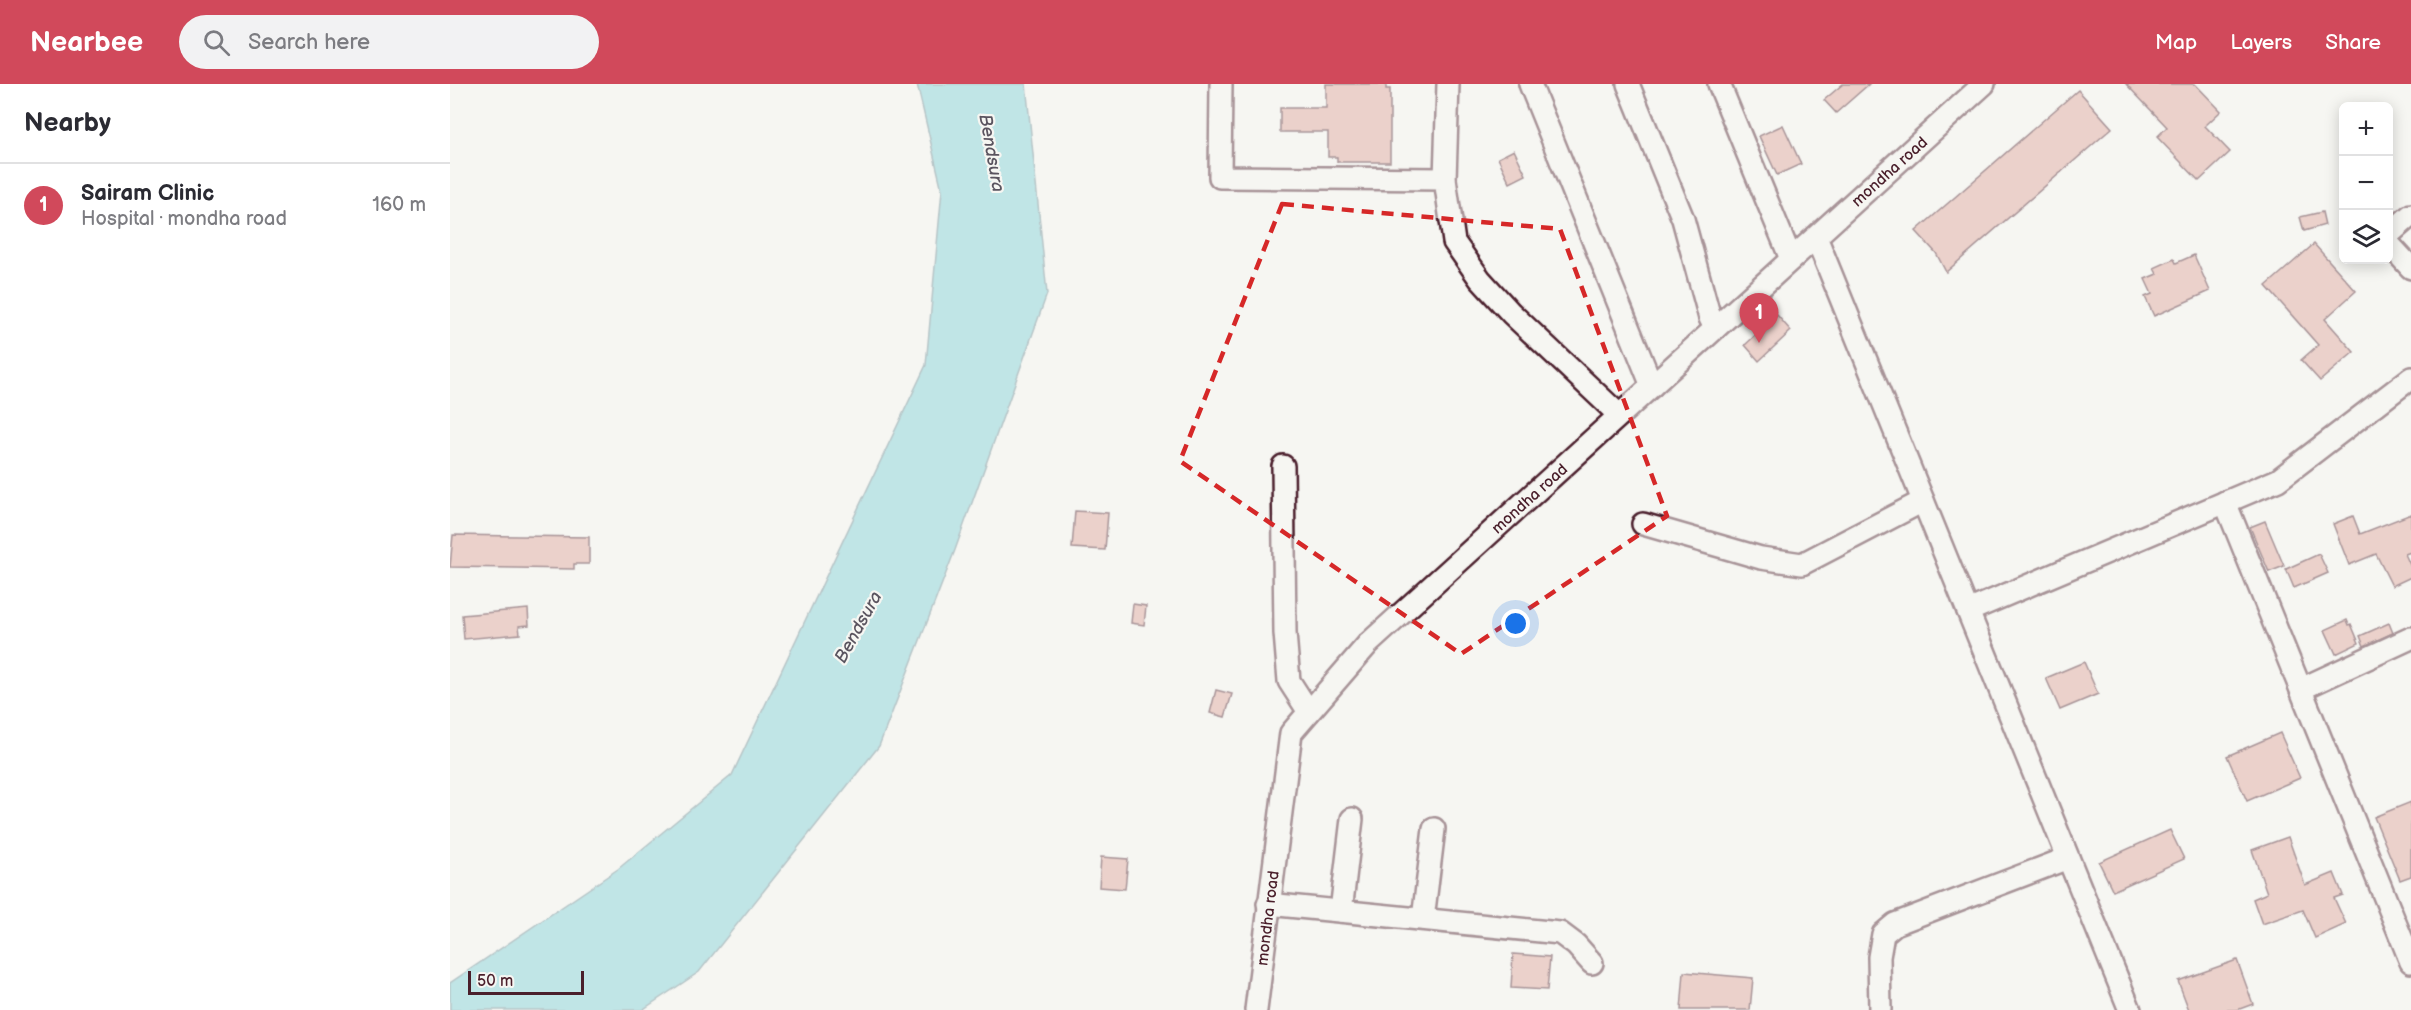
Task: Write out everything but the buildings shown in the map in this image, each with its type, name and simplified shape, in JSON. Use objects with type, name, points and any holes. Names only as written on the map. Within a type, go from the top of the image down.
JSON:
[{"type":"street","points":[[1221,84],[1220,177],[1444,179]]},
{"type":"street","points":[[1448,84],[1444,179],[1454,242],[1480,279],[1511,313],[1619,415]]},
{"type":"street","points":[[1530,84],[1652,386]]},
{"type":"street","points":[[1628,84],[1683,219],[1710,318],[1715,328]]},
{"type":"street","points":[[1719,84],[1791,259]]},
{"type":"street","name":"mondha road","points":[[1256,1010],[1291,733],[1368,644],[1984,84]]},
{"type":"street","points":[[2393,231],[2411,215]]},
{"type":"street","points":[[1816,237],[2130,1010]]},
{"type":"street","points":[[2393,248],[2411,268]]},
{"type":"street","points":[[1968,611],[2278,480],[2411,378]]},
{"type":"street","points":[[1284,466],[1285,633],[1289,681],[1309,712]]},
{"type":"street","points":[[1643,524],[1761,558],[1802,564],[1923,501]]},
{"type":"street","points":[[2225,502],[2411,962]]},
{"type":"street","points":[[2301,689],[2411,638]]},
{"type":"street","points":[[1341,911],[1352,819]]},
{"type":"street","points":[[1422,920],[1434,829]]},
{"type":"street","points":[[1880,1010],[1879,957],[1883,934],[1895,924],[2068,858]]},
{"type":"street","points":[[1268,904],[1560,933],[1576,945],[1592,963]]},
{"type":"highlighted area","points":[[1282,204],[1560,229],[1667,516],[1461,654],[1180,461]]},
{"type":"water","name":"Bendsura","points":[[917,84],[1026,84],[1047,294],[955,550],[879,746],[699,972],[642,1010],[450,1010],[450,983],[618,869],[732,775],[926,365],[942,190]]},
{"type":"place","name":"Sairam Clinic","points":[[1759,343]]}]
